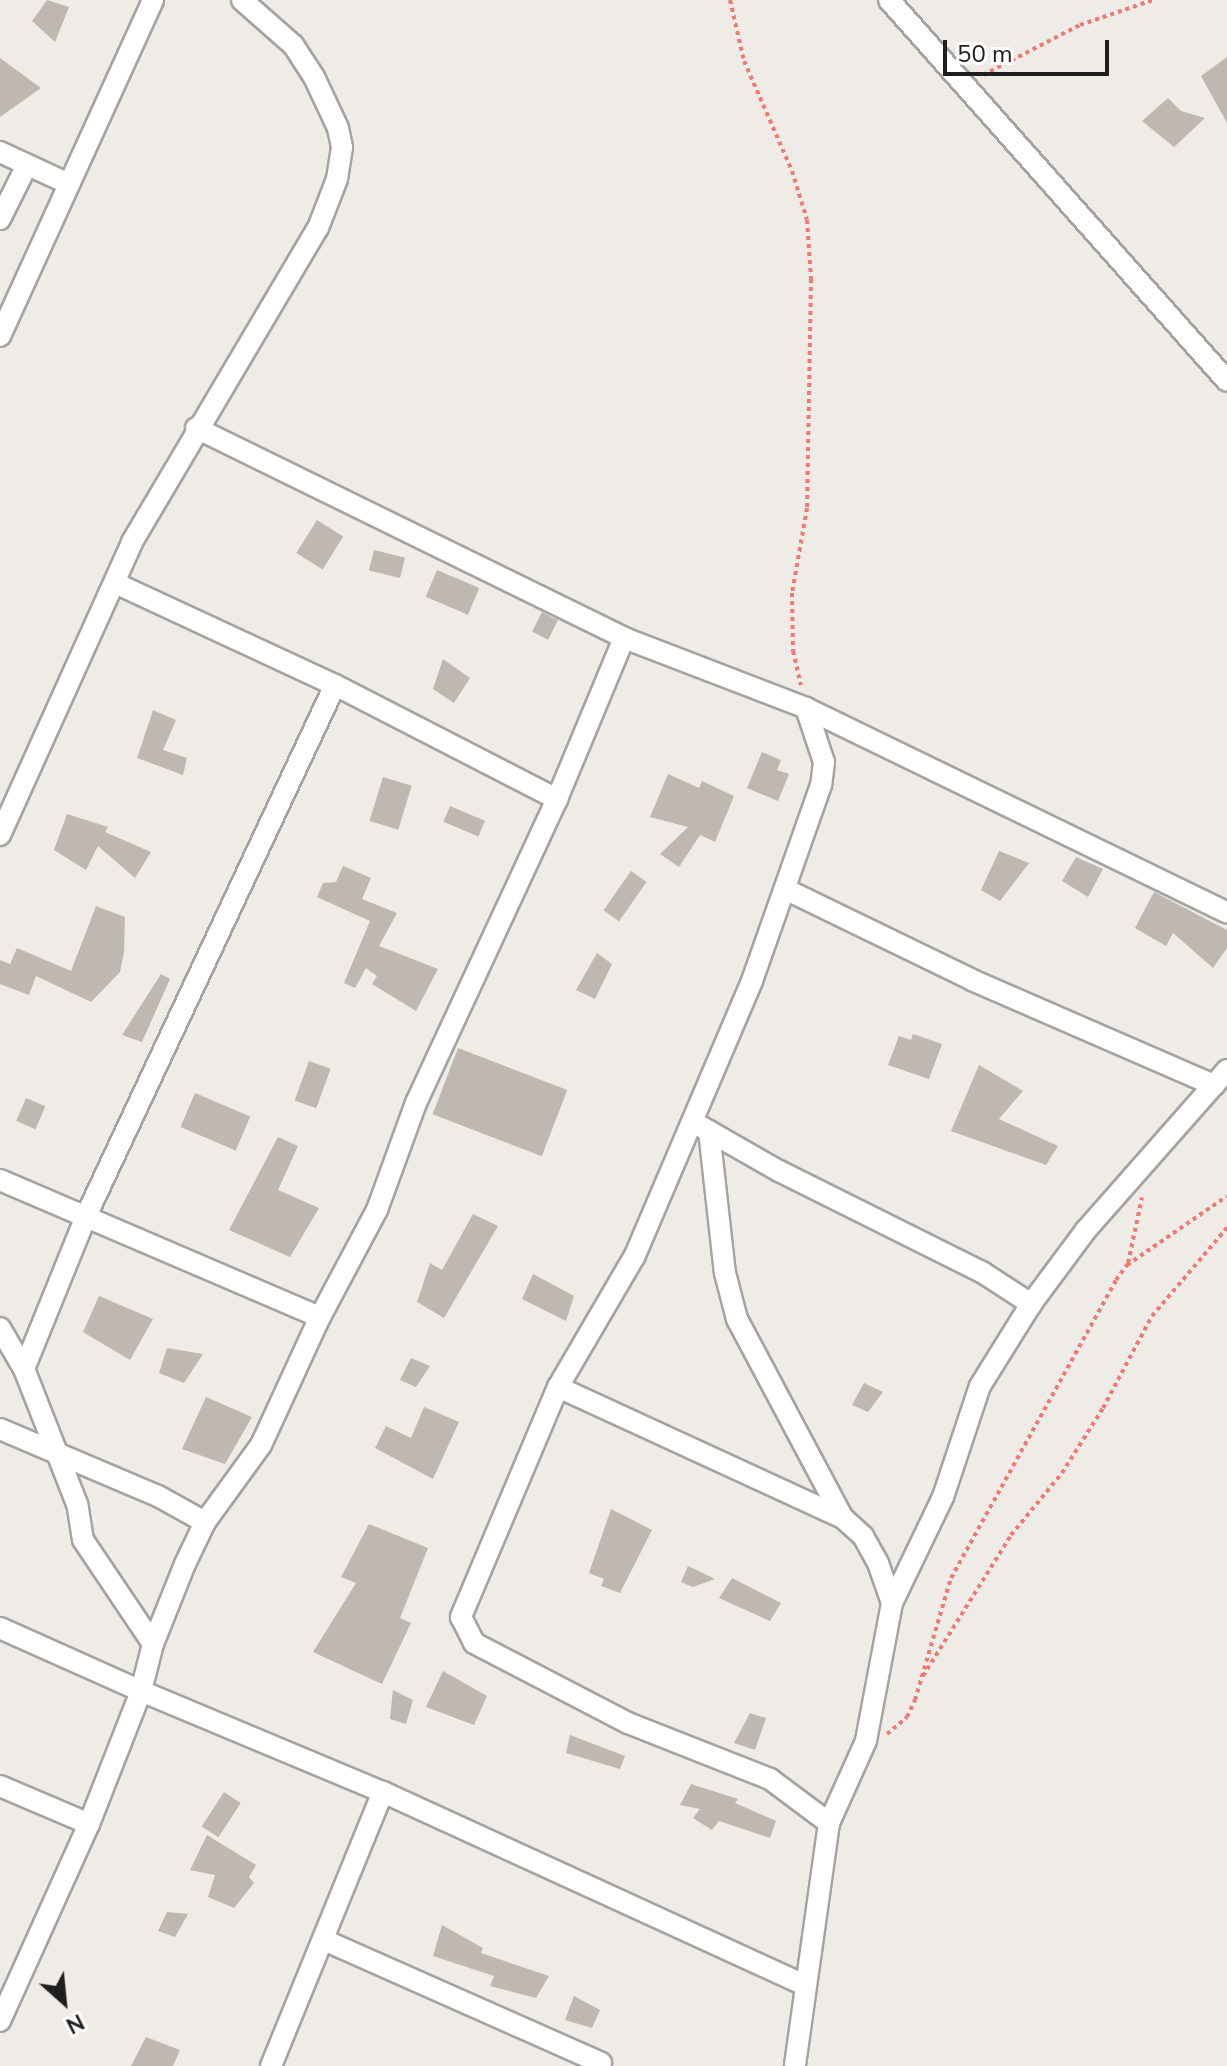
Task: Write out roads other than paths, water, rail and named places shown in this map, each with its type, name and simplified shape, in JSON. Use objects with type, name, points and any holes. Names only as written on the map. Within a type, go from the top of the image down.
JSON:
[{"type":"street","points":[[0,336],[153,0]]},
{"type":"street","points":[[0,835],[115,583],[196,428],[318,228],[337,179],[342,147],[314,77],[293,45],[242,0]]},
{"type":"street","points":[[889,0],[1227,381]]},
{"type":"street","points":[[0,152],[69,184]]},
{"type":"street","points":[[0,219],[27,165]]},
{"type":"street","points":[[196,428],[624,638],[806,708],[1227,912]]},
{"type":"street","points":[[115,583],[335,685],[557,799]]},
{"type":"street","points":[[0,2021],[89,1824],[141,1691],[153,1644],[205,1522],[261,1445],[320,1317],[377,1210],[421,1089],[557,799],[624,638]]},
{"type":"street","points":[[24,1369],[87,1214],[335,685]]},
{"type":"street","points":[[806,708],[824,762],[821,785],[701,1126],[634,1257],[558,1387],[461,1617],[464,1631],[474,1643],[628,1723],[770,1779],[829,1823]]},
{"type":"street","points":[[785,889],[972,980],[1221,1077],[1086,1230],[1031,1304],[980,1386],[943,1497],[892,1603],[866,1741],[829,1823],[803,1984],[795,2066]]},
{"type":"street","points":[[701,1126],[969,1264],[1031,1304]]},
{"type":"street","points":[[701,1126],[725,1273],[737,1319],[843,1518],[872,1549],[892,1603]]},
{"type":"street","points":[[0,1180],[87,1214],[320,1317]]},
{"type":"street","points":[[0,1328],[24,1369],[57,1450],[77,1504],[83,1540],[153,1644]]},
{"type":"street","points":[[558,1387],[843,1518]]},
{"type":"street","points":[[0,1429],[57,1450],[205,1522]]},
{"type":"street","points":[[0,1628],[141,1691],[383,1792],[803,1984]]},
{"type":"street","points":[[0,1786],[89,1824]]},
{"type":"street","points":[[271,2066],[326,1941],[383,1792]]},
{"type":"street","points":[[326,1941],[601,2063]]}]
